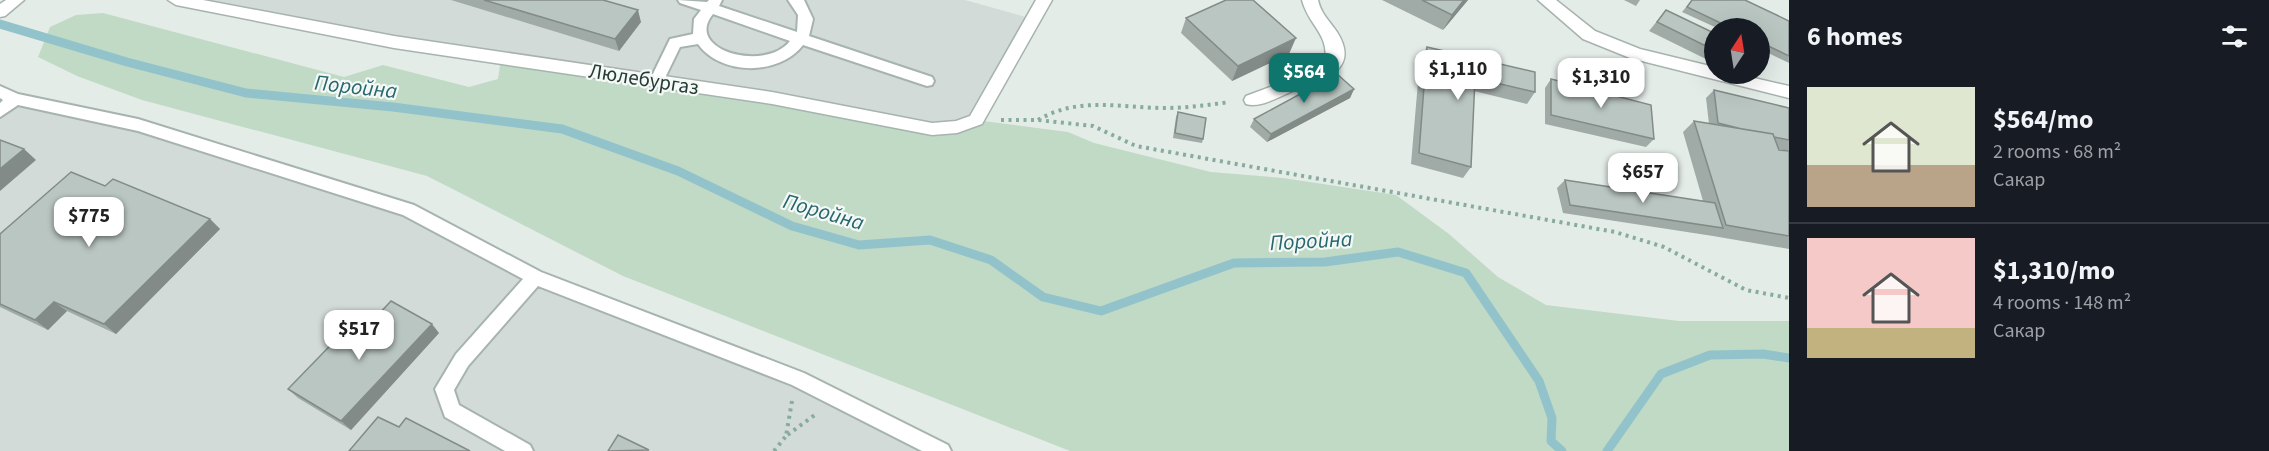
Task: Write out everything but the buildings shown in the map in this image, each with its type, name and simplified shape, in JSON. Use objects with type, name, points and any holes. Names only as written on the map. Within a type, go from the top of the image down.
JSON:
[{"type":"street","points":[[0,12],[16,0]]},
{"type":"street","name":"Люлебургаз","points":[[176,0],[394,42],[657,80],[932,129],[957,128],[976,120]]},
{"type":"street","points":[[976,120],[1044,0]]},
{"type":"street","points":[[1252,100],[1314,77],[1333,67],[1337,50],[1329,31],[1311,9],[1310,0]]},
{"type":"street","points":[[1546,0],[1589,35],[1636,54],[1704,70]]},
{"type":"street","points":[[1758,84],[1789,92]]},
{"type":"lane","points":[[685,0],[712,4],[802,39],[927,81]]},
{"type":"lane","points":[[712,4],[701,17],[699,27],[701,38],[707,48],[732,62],[748,63],[764,62],[780,57],[793,49],[802,39],[807,27],[806,16],[801,5],[795,0]]},
{"type":"lane","points":[[657,80],[675,43],[701,38]]},
{"type":"lane","points":[[0,111],[8,96],[138,125],[408,210],[535,276],[798,379],[941,451]]},
{"type":"lane","points":[[523,451],[452,411],[444,389],[462,360],[535,276]]},
{"type":"path","points":[[1038,120],[1048,112],[1086,105],[1158,108],[1252,100]]},
{"type":"path","points":[[976,120],[1038,120],[1093,126],[1136,146],[1409,193],[1616,232],[1664,247],[1746,290],[1789,298]]},
{"type":"path","points":[[774,451],[786,436]]},
{"type":"shaded area","points":[[176,0],[965,0],[1033,19],[976,120],[932,129]]},
{"type":"shaded area","points":[[0,92],[138,125],[408,210],[535,277],[774,370],[941,451],[0,451]]},
{"type":"green space","points":[[103,13],[344,77],[383,65],[469,87],[498,79],[501,58],[932,129],[976,120],[1068,132],[1094,143],[1211,172],[1283,178],[1396,195],[1449,234],[1498,277],[1546,305],[1679,321],[1789,321],[1789,451],[1070,451],[623,276],[427,176],[142,100],[77,76],[38,57],[50,27],[76,15]]},
{"type":"waterway","name":"Поройна","points":[[0,24],[127,62],[246,93],[393,107],[562,129],[678,171],[792,226],[859,245],[930,240],[991,260],[1043,297],[1101,311],[1234,263],[1325,262],[1398,252],[1466,273],[1539,381],[1552,418],[1551,441],[1562,451]]},
{"type":"waterway","name":"Поройна","points":[[1607,451],[1661,374],[1710,355],[1763,354],[1789,358]]}]
